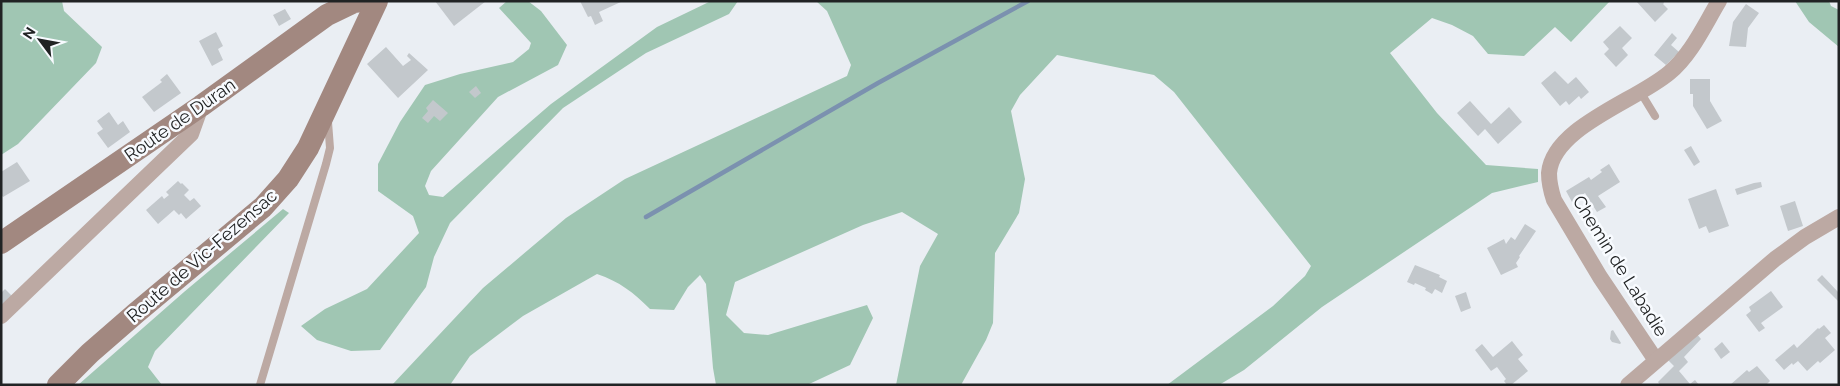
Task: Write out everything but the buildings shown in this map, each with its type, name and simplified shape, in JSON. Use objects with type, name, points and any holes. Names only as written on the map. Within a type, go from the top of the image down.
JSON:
[{"type":"main road","name":"Route de Duran","points":[[1,243],[202,106],[326,15],[341,8],[371,2]]},
{"type":"main road","name":"Route de Vic-Fezensac","points":[[58,385],[90,353],[136,313],[263,207],[288,179],[308,148],[327,110],[371,2]]},
{"type":"street","name":"Chemin de Labadie","points":[[1655,360],[1600,277],[1554,200],[1549,172],[1552,160],[1566,140],[1593,119],[1641,93],[1669,73],[1688,52],[1719,1]]},
{"type":"street","points":[[1,316],[190,134],[202,106]]},
{"type":"street","points":[[1628,385],[1775,259],[1805,236],[1839,216]]},
{"type":"lane","points":[[1641,93],[1655,116]]},
{"type":"lane","points":[[260,385],[330,148],[327,110]]},
{"type":"green space","points":[[1,1],[62,1],[64,11],[102,47],[96,63],[18,144],[1,155]]},
{"type":"green space","points":[[507,1],[528,1],[541,11],[567,45],[558,65],[498,97],[431,171],[425,186],[429,195],[443,197],[551,104],[657,27],[711,1],[738,1],[729,14],[646,53],[563,108],[450,223],[434,257],[426,287],[380,350],[351,351],[317,340],[301,326],[325,309],[367,289],[419,233],[413,216],[378,191],[378,164],[400,122],[425,85],[460,74],[513,62],[529,49],[531,43],[499,8]]},
{"type":"green space","points":[[816,1],[1610,1],[1571,42],[1555,27],[1524,56],[1488,54],[1473,36],[1452,25],[1432,18],[1390,53],[1437,113],[1486,165],[1538,169],[1538,182],[1492,193],[1322,307],[1244,370],[1219,385],[1167,385],[1273,306],[1305,276],[1311,266],[1174,92],[1154,75],[1057,55],[1020,95],[1011,111],[1025,179],[1019,213],[995,253],[993,323],[986,340],[961,385],[896,385],[920,266],[938,234],[902,212],[863,225],[735,282],[726,315],[744,333],[768,335],[867,305],[873,318],[850,365],[807,385],[716,385],[706,284],[700,275],[688,287],[674,310],[650,309],[626,288],[613,280],[597,274],[523,316],[470,356],[450,385],[392,385],[483,288],[566,218],[625,179],[847,76],[851,65],[827,11]]},
{"type":"green space","points":[[1795,1],[1829,1],[1831,6],[1839,10],[1839,47],[1809,22]]},
{"type":"green space","points":[[283,209],[289,213],[155,351],[148,367],[162,385],[78,385],[184,292]]},
{"type":"waterway","points":[[646,217],[878,83],[1028,1]]}]
